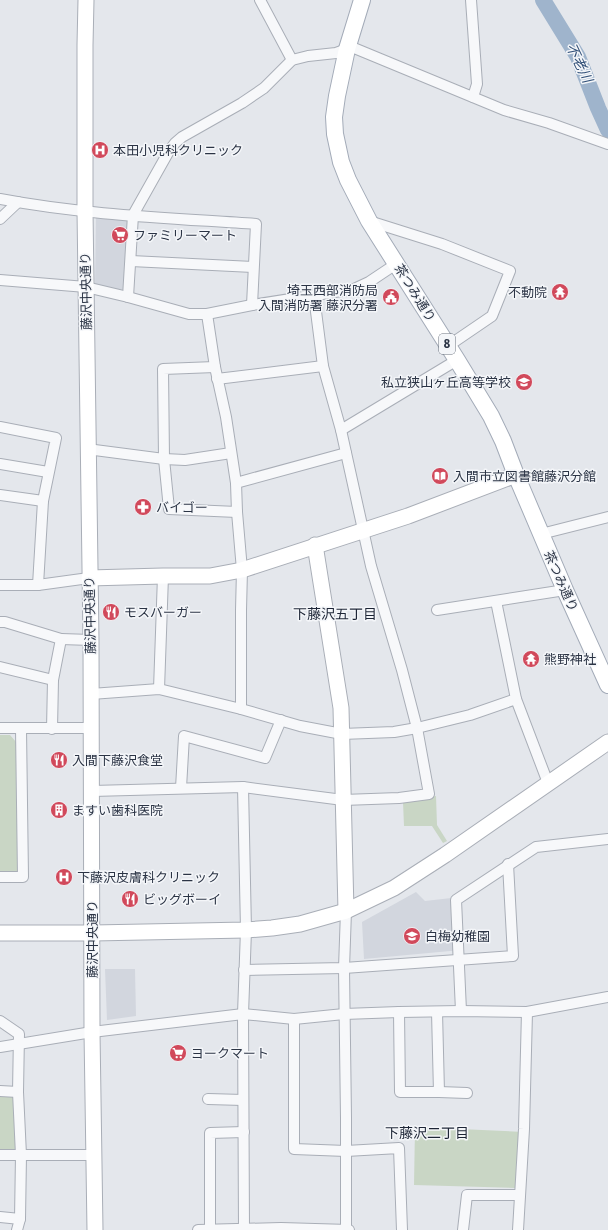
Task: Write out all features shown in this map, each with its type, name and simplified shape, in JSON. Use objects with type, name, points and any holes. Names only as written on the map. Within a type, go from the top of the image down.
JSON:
[{"type":"main road","name":"茶つみ通り","points":[[362,0],[346,49],[334,117],[335,134],[341,162],[348,180],[369,221],[491,416],[503,440],[516,475],[565,590],[606,676]]},
{"type":"street","name":"藤沢中央通り","points":[[86,0],[85,211],[87,449],[91,640],[92,1032],[95,1230]]},
{"type":"street","points":[[260,0],[292,60]]},
{"type":"street","points":[[471,0],[477,84],[473,97]]},
{"type":"street","points":[[128,297],[133,215],[169,151],[182,137],[259,92],[292,60],[308,56],[336,53],[354,48],[504,110],[607,143]]},
{"type":"street","points":[[0,199],[85,211],[256,224],[252,305]]},
{"type":"street","points":[[0,218],[18,202]]},
{"type":"street","points":[[369,221],[442,244],[510,271],[492,316],[448,346]]},
{"type":"street","points":[[131,261],[253,267]]},
{"type":"street","points":[[0,280],[86,287],[189,314],[207,314],[252,305],[354,289],[369,282],[396,264]]},
{"type":"street","points":[[92,791],[243,787],[343,800],[399,798],[429,794],[417,728],[402,670],[371,566],[341,430],[323,366],[314,296]]},
{"type":"street","points":[[207,314],[217,379],[226,417],[236,483],[242,570],[240,610],[241,709]]},
{"type":"street","points":[[341,430],[457,360]]},
{"type":"street","points":[[217,379],[323,366]]},
{"type":"street","points":[[215,367],[163,369],[164,459],[169,509],[237,512]]},
{"type":"street","points":[[0,427],[56,438],[43,501],[38,585]]},
{"type":"street","points":[[87,449],[164,459],[185,460],[231,453]]},
{"type":"street","points":[[236,483],[346,453]]},
{"type":"street","points":[[0,464],[48,472]]},
{"type":"street","points":[[0,585],[38,585],[89,578],[210,576],[242,570],[408,516],[516,475]]},
{"type":"street","points":[[0,495],[43,501]]},
{"type":"street","points":[[541,534],[608,517]]},
{"type":"street","points":[[315,546],[341,708],[346,911],[344,968],[346,1230]]},
{"type":"street","points":[[159,689],[163,576]]},
{"type":"street","points":[[437,610],[565,590]]},
{"type":"street","points":[[496,601],[516,699],[548,783]]},
{"type":"street","points":[[0,622],[5,622],[61,639],[91,640]]},
{"type":"street","points":[[52,729],[53,680],[61,639]]},
{"type":"street","points":[[0,667],[53,680]]},
{"type":"street","points":[[91,694],[159,689],[241,709],[300,726],[342,734],[394,732],[417,728],[470,715],[516,699]]},
{"type":"street","points":[[181,788],[184,736],[265,758],[281,720]]},
{"type":"street","points":[[0,728],[91,728]]},
{"type":"street","points":[[0,877],[23,877],[21,729]]},
{"type":"street","points":[[0,933],[246,930],[300,924],[346,911],[394,888],[445,855],[608,742]]},
{"type":"street","points":[[243,787],[246,930],[243,1014],[244,1228]]},
{"type":"street","points":[[461,1011],[456,900],[508,864],[536,847],[608,839]]},
{"type":"street","points":[[244,970],[344,968],[513,956],[508,864]]},
{"type":"street","points":[[0,1047],[92,1032],[243,1014],[294,1019],[344,1014],[399,1012],[527,1012],[608,997]]},
{"type":"street","points":[[399,1012],[400,1092],[467,1093]]},
{"type":"street","points":[[437,1012],[439,1092]]},
{"type":"street","points":[[518,1230],[524,1129],[527,1012]]},
{"type":"street","points":[[294,1019],[294,1149],[346,1151],[399,1148],[402,1230]]},
{"type":"street","points":[[0,1021],[20,1034],[18,1092],[21,1155],[20,1219],[17,1230]]},
{"type":"street","points":[[0,1091],[18,1092]]},
{"type":"street","points":[[208,1099],[244,1100]]},
{"type":"street","points":[[210,1229],[210,1133],[244,1132]]},
{"type":"street","points":[[0,1155],[94,1155]]},
{"type":"street","points":[[463,1230],[467,1195],[520,1195]]},
{"type":"street","points":[[0,1217],[20,1219]]},
{"type":"street","points":[[198,1230],[244,1228],[349,1230]]},
{"type":"shaded area","points":[[96,215],[129,220],[124,290],[95,286]]},
{"type":"shaded area","name":"白梅幼稚園","points":[[416,892],[425,901],[460,897],[461,950],[364,959],[362,922]]},
{"type":"shaded area","points":[[105,969],[135,969],[136,1016],[107,1020]]},
{"type":"green space","points":[[0,735],[10,735],[16,742],[16,767],[21,770],[21,872],[0,875]]},
{"type":"green space","points":[[436,796],[437,825],[447,841],[443,843],[432,826],[404,826],[403,802]]},
{"type":"green space","points":[[18,1092],[15,1149],[0,1149],[0,1095]]},
{"type":"green space","points":[[415,1127],[524,1132],[515,1188],[414,1185]]},
{"type":"waterway","name":"不老川","points":[[543,0],[578,57],[608,130]]},
{"type":"place","name":"本田小児科クリニック","points":[[100,150]]},
{"type":"place","name":"ファミリーマート","points":[[120,235]]},
{"type":"place","name":"不動院","points":[[560,292]]},
{"type":"place","name":"埼玉西部消防局 入間消防署 藤沢分署","points":[[391,297]]},
{"type":"place","name":"私立狭山ヶ丘高等学校","points":[[524,382]]},
{"type":"place","name":"入間市立図書館藤沢分館","points":[[440,476]]},
{"type":"place","name":"バイゴー","points":[[143,507]]},
{"type":"place","name":"モスバーガー","points":[[111,612]]},
{"type":"place","name":"熊野神社","points":[[531,659]]},
{"type":"place","name":"入間下藤沢食堂","points":[[59,760]]},
{"type":"place","name":"ますい歯科医院","points":[[59,810]]},
{"type":"place","name":"下藤沢皮膚科クリニック","points":[[64,877]]},
{"type":"place","name":"ビッグボーイ","points":[[130,899]]},
{"type":"place","name":"白梅幼稚園","points":[[412,936]]},
{"type":"place","name":"ヨークマート","points":[[178,1053]]},
{"type":"district","name":"下藤沢五丁目","points":[[335,614]]},
{"type":"district","name":"下藤沢二丁目","points":[[427,1133]]}]
